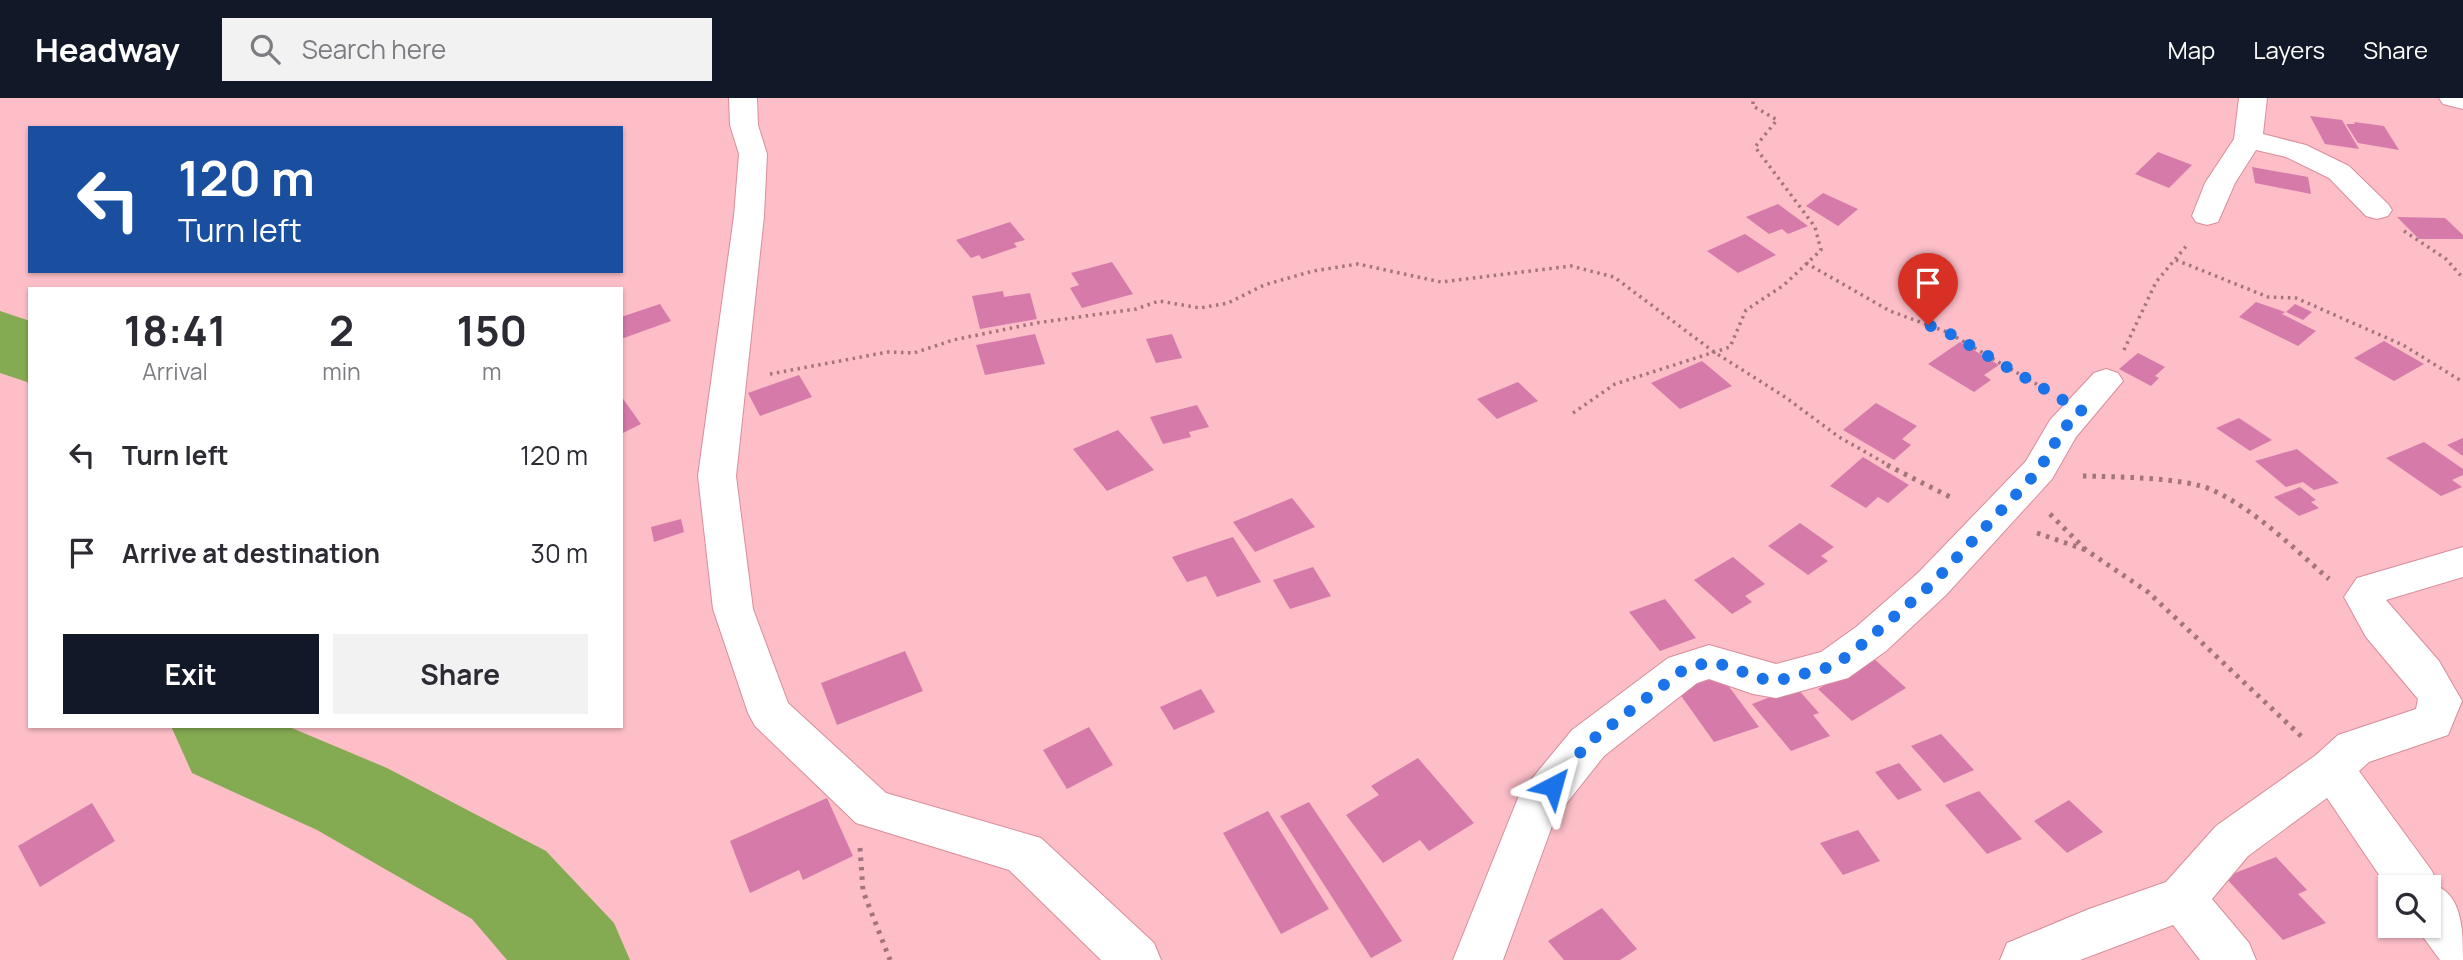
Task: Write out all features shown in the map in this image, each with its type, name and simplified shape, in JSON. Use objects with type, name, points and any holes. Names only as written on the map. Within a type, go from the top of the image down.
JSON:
[{"type":"street","points":[[743,98],[744,125],[753,154],[742,292],[717,476],[733,608],[770,713],[872,809],[1024,853],[1136,960]]},
{"type":"street","points":[[2207,216],[2220,183],[2248,139],[2253,98]]},
{"type":"street","points":[[2453,98],[2463,101]]},
{"type":"street","points":[[2248,139],[2296,151],[2339,172],[2377,210]]},
{"type":"street","points":[[1478,960],[1536,807],[1588,743],[1683,670],[1709,662],[1733,667],[1753,677],[1776,681],[1833,666],[1871,639],[1932,584],[2039,470],[2063,429],[2094,396]]},
{"type":"street","points":[[2025,960],[2089,932],[2182,899],[2232,841],[2332,769],[2354,748],[2433,722],[2441,701],[2431,679],[2370,614],[2364,597],[2371,589],[2463,562]]},
{"type":"street","points":[[2332,769],[2407,875]]},
{"type":"street","points":[[2182,899],[2231,960]]},
{"type":"street","points":[[2441,922],[2463,951]]},
{"type":"path","points":[[1573,413],[1615,384],[1730,347],[1746,310],[1784,285],[1821,250],[1815,227],[1755,147],[1777,120],[1753,106],[1753,98]]},
{"type":"path","points":[[2377,210],[2418,243],[2446,259],[2463,278]]},
{"type":"path","points":[[1806,263],[1890,311],[1947,332],[2094,396],[2156,282],[2176,260],[2207,216]]},
{"type":"path","points":[[2176,260],[2268,297],[2295,298],[2403,345],[2463,382]]},
{"type":"path","points":[[728,382],[888,352],[914,353],[954,340],[1036,323],[1136,309],[1159,301],[1200,308],[1228,303],[1264,285],[1313,271],[1358,264],[1441,282],[1571,266],[1614,277],[1714,352],[1786,397],[1839,437],[1915,481],[1993,518],[2086,550]]},
{"type":"path","points":[[2022,486],[2083,476],[2147,478],[2211,489],[2269,527],[2333,583],[2364,597]]},
{"type":"path","points":[[2022,486],[2086,550],[2148,592],[2288,722],[2332,769]]},
{"type":"path","points":[[872,809],[861,836],[857,867],[877,931],[890,960]]},
{"type":"building","points":[[2310,116],[2342,120],[2359,149],[2325,144]]},
{"type":"building","points":[[2354,122],[2384,126],[2399,150],[2358,143],[2346,124],[2355,124]]},
{"type":"building","points":[[2158,152],[2192,165],[2169,188],[2135,174]]},
{"type":"building","points":[[2252,167],[2308,177],[2311,194],[2255,183]]},
{"type":"building","points":[[1823,193],[1858,209],[1838,226],[1806,206]]},
{"type":"building","points":[[1778,204],[1808,226],[1788,234],[1782,229],[1769,234],[1746,217]]},
{"type":"building","points":[[2397,217],[2445,218],[2463,235],[2463,239],[2419,239]]},
{"type":"building","points":[[1010,222],[1025,240],[1014,243],[1017,247],[982,259],[979,255],[971,258],[956,240]]},
{"type":"building","points":[[1745,234],[1776,255],[1738,273],[1707,251]]},
{"type":"building","points":[[1112,262],[1133,294],[1082,308],[1070,288],[1079,285],[1071,273]]},
{"type":"building","points":[[1923,272],[1954,289],[1930,306],[1898,288]]},
{"type":"building","points":[[1003,291],[1004,297],[1030,293],[1037,319],[980,329],[972,296]]},
{"type":"building","points":[[2256,302],[2285,312],[2282,314],[2316,331],[2298,346],[2239,317]]},
{"type":"building","points":[[660,304],[671,321],[623,338],[623,316]]},
{"type":"building","points":[[2295,304],[2312,312],[2303,320],[2286,312]]},
{"type":"building","points":[[1035,334],[1045,364],[985,375],[976,345]]},
{"type":"building","points":[[1172,334],[1182,358],[1156,363],[1146,339]]},
{"type":"building","points":[[2384,341],[2424,364],[2394,381],[2354,358]]},
{"type":"building","points":[[1960,342],[1999,365],[1984,375],[1991,380],[1974,392],[1928,364]]},
{"type":"building","points":[[2138,353],[2165,367],[2155,376],[2159,378],[2151,386],[2119,369]]},
{"type":"building","points":[[1702,361],[1732,386],[1680,409],[1651,383]]},
{"type":"building","points":[[799,375],[812,397],[760,416],[748,393]]},
{"type":"building","points":[[1518,382],[1538,401],[1497,419],[1477,399]]},
{"type":"building","points":[[623,399],[641,424],[623,433]]},
{"type":"building","points":[[1876,403],[1917,426],[1902,439],[1911,445],[1894,460],[1843,430]]},
{"type":"building","points":[[1197,405],[1209,427],[1189,432],[1191,437],[1163,444],[1150,417]]},
{"type":"building","points":[[2239,418],[2272,440],[2250,451],[2216,428]]},
{"type":"building","points":[[1118,430],[1154,470],[1107,491],[1073,449]]},
{"type":"building","points":[[2463,438],[2463,456],[2447,445]]},
{"type":"building","points":[[2424,442],[2463,469],[2463,475],[2452,480],[2462,487],[2441,496],[2386,458]]},
{"type":"building","points":[[2297,449],[2339,483],[2314,490],[2303,482],[2286,487],[2255,461]]},
{"type":"building","points":[[1863,457],[1909,485],[1888,503],[1878,497],[1866,508],[1830,486]]},
{"type":"building","points":[[2300,487],[2316,500],[2311,502],[2319,508],[2299,516],[2274,497]]},
{"type":"building","points":[[1292,498],[1315,527],[1255,552],[1233,522]]},
{"type":"building","points":[[681,519],[684,532],[654,542],[651,527]]},
{"type":"building","points":[[1800,523],[1834,547],[1821,556],[1828,561],[1808,575],[1768,546]]},
{"type":"building","points":[[1233,537],[1261,582],[1217,597],[1206,576],[1187,582],[1172,557]]},
{"type":"building","points":[[1733,557],[1765,584],[1745,596],[1752,602],[1732,614],[1694,580]]},
{"type":"building","points":[[1313,567],[1331,596],[1290,609],[1273,580]]},
{"type":"building","points":[[1665,599],[1696,638],[1660,651],[1629,612]]},
{"type":"building","points":[[905,651],[923,691],[837,725],[821,683]]},
{"type":"building","points":[[1872,657],[1906,688],[1852,721],[1818,689]]},
{"type":"building","points":[[1721,676],[1759,727],[1714,742],[1677,690]]},
{"type":"building","points":[[1796,687],[1819,713],[1813,715],[1830,736],[1791,751],[1752,704]]},
{"type":"building","points":[[1201,689],[1215,712],[1174,730],[1160,707]]},
{"type":"building","points":[[1089,727],[1113,765],[1067,789],[1043,750]]},
{"type":"building","points":[[1941,734],[1974,770],[1944,783],[1911,746]]},
{"type":"building","points":[[1418,758],[1474,823],[1429,851],[1420,840],[1383,863],[1346,815],[1379,795],[1371,786]]},
{"type":"building","points":[[1899,763],[1922,790],[1898,800],[1875,772]]},
{"type":"building","points":[[1979,791],[2022,839],[1987,854],[1945,805]]},
{"type":"building","points":[[827,798],[853,856],[803,880],[799,870],[750,893],[730,841]]},
{"type":"building","points":[[2069,800],[2103,832],[2067,853],[2034,821]]},
{"type":"building","points":[[1309,802],[1402,941],[1371,958],[1280,816]]},
{"type":"building","points":[[92,803],[115,841],[40,887],[18,846]]},
{"type":"building","points":[[1268,811],[1329,909],[1281,934],[1223,833]]},
{"type":"building","points":[[1858,830],[1880,861],[1843,875],[1820,843]]},
{"type":"building","points":[[2276,857],[2307,890],[2298,894],[2326,923],[2283,940],[2225,877]]},
{"type":"building","points":[[1602,908],[1637,949],[1620,960],[1564,960],[1548,941]]},
{"type":"waterway","points":[[0,335],[28,357]]},
{"type":"waterway","points":[[219,728],[226,744],[352,799],[509,885],[576,960]]},
{"type":"route","points":[[1553,786],[1588,743],[1683,670],[1709,662],[1733,667],[1753,677],[1776,681],[1833,666],[1871,639],[1932,584],[2039,470],[2063,429],[2082,411],[1947,332],[1928,325]]}]
